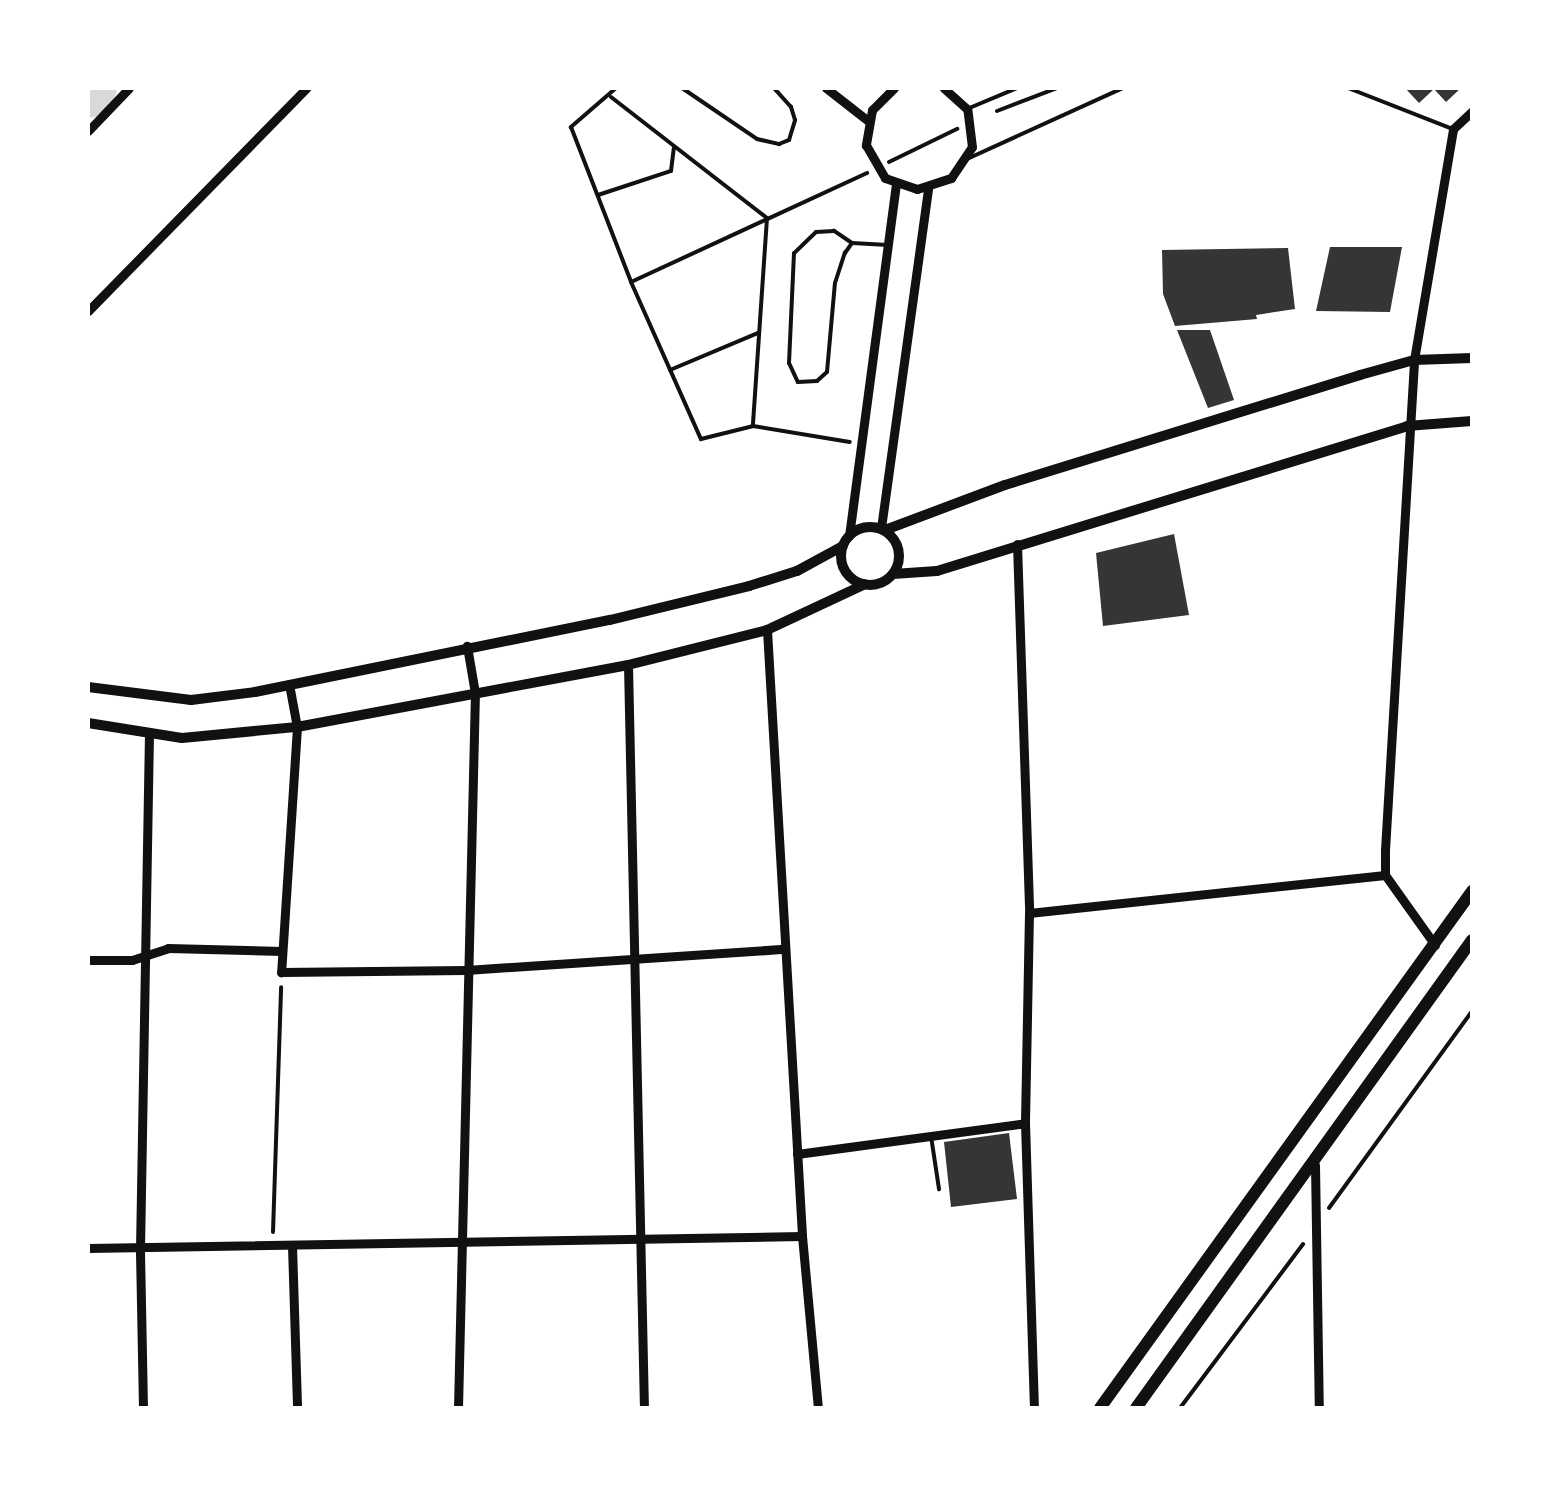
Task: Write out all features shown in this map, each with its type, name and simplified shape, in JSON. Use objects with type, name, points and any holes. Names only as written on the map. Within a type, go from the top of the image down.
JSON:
[{"type":"main road","points":[[1100,1408],[1472,891]]},
{"type":"main road","points":[[1136,1408],[1315,1165],[1472,940]]},
{"type":"street","points":[[88,131],[129,88]]},
{"type":"street","points":[[88,311],[306,88]]},
{"type":"street","points":[[826,88],[867,120]]},
{"type":"street","points":[[886,89],[867,120],[866,145],[876,168],[896,184],[928,188],[951,178],[967,159],[971,122],[967,109],[944,88]]},
{"type":"street","points":[[1435,945],[1386,875],[1414,360],[1452,129],[1472,111]]},
{"type":"street","points":[[865,584],[848,574],[846,541],[863,444],[896,184]]},
{"type":"street","points":[[883,529],[928,188]]},
{"type":"street","points":[[88,686],[191,700],[610,620],[797,571],[867,526],[883,529],[1005,484],[1414,360],[1472,358]]},
{"type":"street","points":[[88,724],[148,734],[218,738],[297,727],[628,665],[767,630],[865,584],[885,581],[893,574],[937,571],[1408,426],[1472,422]]},
{"type":"street","points":[[883,529],[898,545],[893,574]]},
{"type":"street","points":[[1017,544],[1029,913],[1025,1123],[1034,1408]]},
{"type":"street","points":[[767,630],[802,1236],[818,1408]]},
{"type":"street","points":[[458,1408],[466,970],[476,692],[467,646]]},
{"type":"street","points":[[628,665],[644,1408]]},
{"type":"street","points":[[289,684],[297,727],[281,972],[466,970],[784,949]]},
{"type":"street","points":[[144,1408],[140,1249],[148,734]]},
{"type":"street","points":[[1029,913],[1386,875]]},
{"type":"street","points":[[88,960],[144,956],[168,948],[282,951]]},
{"type":"street","points":[[797,1154],[1025,1123]]},
{"type":"street","points":[[1315,1165],[1319,1408]]},
{"type":"street","points":[[88,1248],[802,1236]]},
{"type":"street","points":[[292,1246],[296,1408]]},
{"type":"lane","points":[[682,88],[757,139],[779,144],[788,140],[795,120],[782,94],[774,88]]},
{"type":"lane","points":[[967,109],[1017,88]]},
{"type":"lane","points":[[967,159],[1123,88]]},
{"type":"lane","points":[[1348,88],[1452,129]]},
{"type":"lane","points":[[852,243],[837,270],[826,372],[817,380],[798,382],[789,363],[794,253],[816,232],[834,231],[852,243],[888,245]]},
{"type":"lane","points":[[932,1136],[939,1188]]},
{"type":"path","points":[[616,88],[572,127],[630,282],[702,440],[754,426],[863,444]]},
{"type":"path","points":[[630,282],[971,122],[1057,88]]},
{"type":"path","points":[[610,96],[766,218]]},
{"type":"path","points":[[598,195],[671,170],[674,146]]},
{"type":"path","points":[[754,426],[766,218]]},
{"type":"path","points":[[670,370],[759,332]]},
{"type":"path","points":[[272,1247],[281,972]]},
{"type":"building","points":[[1405,88],[1461,88],[1446,102],[1434,89],[1419,103]]},
{"type":"building","points":[[1330,247],[1402,247],[1390,312],[1316,311]]},
{"type":"building","points":[[1288,248],[1295,309],[1256,315],[1257,319],[1175,326],[1163,294],[1162,250]]},
{"type":"building","points":[[1177,330],[1210,330],[1234,400],[1208,408]]},
{"type":"building","points":[[1174,534],[1189,615],[1103,626],[1096,553]]},
{"type":"building","points":[[1009,1133],[1017,1199],[951,1207],[944,1142]]},
{"type":"waterway","points":[[88,100],[99,88]]}]
